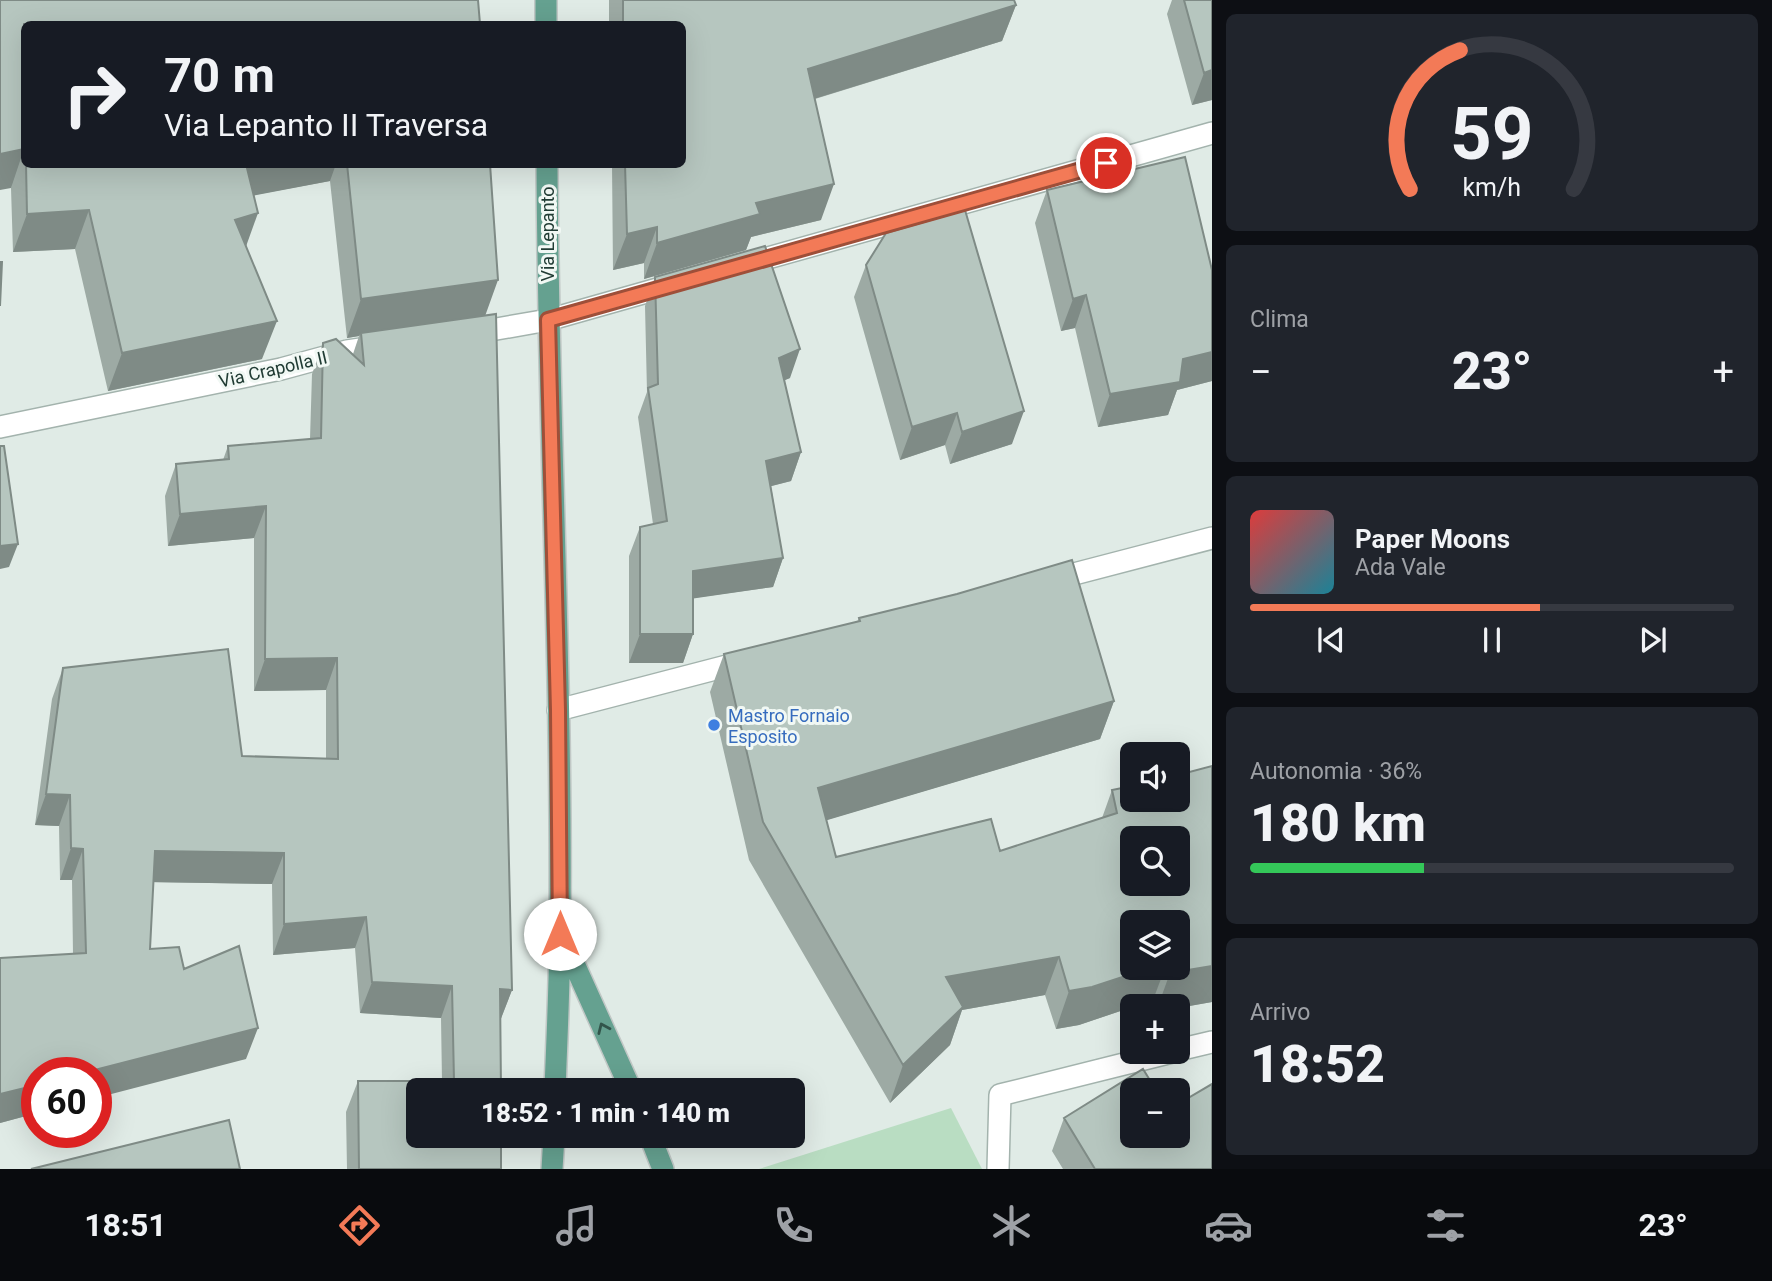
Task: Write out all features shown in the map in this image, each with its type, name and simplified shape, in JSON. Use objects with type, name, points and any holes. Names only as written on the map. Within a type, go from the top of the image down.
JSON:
[{"type":"main road","points":[[546,0],[546,21]]},
{"type":"main road","name":"Via Lepanto","points":[[547,168],[548,320],[558,710],[560,934],[555,1078]]},
{"type":"main road","name":"Via Lepanto","points":[[560,934],[626,1078]]},
{"type":"main road","points":[[552,1169],[553,1148]]},
{"type":"main road","points":[[655,1148],[663,1169]]},
{"type":"street","points":[[720,272],[1212,133]]},
{"type":"street","points":[[449,337],[548,320],[694,279]]},
{"type":"street","name":"Via Crapolla II","points":[[0,427],[281,369],[347,351],[398,344]]},
{"type":"street","points":[[1025,587],[1212,538]]},
{"type":"street","points":[[558,710],[772,654]]},
{"type":"street","points":[[1190,1047],[1212,1042]]},
{"type":"street","points":[[998,1169],[1000,1095],[1124,1064]]},
{"type":"green space","points":[[951,1108],[982,1169],[759,1169]]},
{"type":"building","points":[[0,0],[478,0],[480,21],[21,21],[21,150],[0,154]]},
{"type":"building","points":[[623,0],[1014,0],[1016,5],[808,69],[834,184],[756,203],[760,214],[657,243],[657,227],[627,234],[625,168],[686,168],[686,21],[623,21]]},
{"type":"building","points":[[1184,0],[1212,0],[1212,70],[1204,73]]},
{"type":"building","points":[[1185,157],[1212,270],[1212,352],[1183,359],[1180,382],[1110,394],[1086,295],[1073,299],[1047,190]]},
{"type":"building","points":[[26,168],[247,168],[258,213],[235,220],[277,321],[122,353],[89,210],[27,214]]},
{"type":"building","points":[[347,168],[490,168],[498,280],[361,299]]},
{"type":"building","points":[[965,210],[1024,411],[962,432],[957,413],[912,427],[866,265],[886,233]]},
{"type":"building","points":[[765,246],[800,349],[779,358],[801,452],[766,461],[783,558],[693,571],[693,634],[640,634],[640,527],[667,521],[648,388],[658,384],[655,277]]},
{"type":"building","points":[[0,262],[2,262],[0,306]]},
{"type":"building","points":[[496,314],[512,990],[500,989],[501,1078],[454,1078],[452,986],[372,982],[366,917],[284,924],[284,853],[155,851],[150,949],[179,947],[184,969],[239,946],[258,1028],[112,1066],[112,1057],[21,1057],[21,1089],[0,1094],[0,958],[86,953],[83,849],[71,848],[70,795],[46,794],[63,668],[228,649],[242,756],[338,759],[337,658],[265,659],[266,506],[180,514],[176,464],[229,459],[228,446],[321,438],[323,343],[336,339],[364,365],[361,333]]},
{"type":"building","points":[[0,446],[4,446],[18,544],[0,546]]},
{"type":"building","points":[[1072,560],[1114,701],[818,788],[836,857],[991,819],[1000,851],[1117,813],[1112,790],[1120,788],[1120,812],[1190,812],[1190,772],[1212,766],[1212,966],[1190,970],[1190,910],[1120,910],[1120,978],[1069,991],[1059,957],[946,977],[963,1007],[903,1065],[763,822],[724,654],[860,621],[859,618],[957,594]]},
{"type":"building","points":[[1143,1069],[1149,1078],[1128,1078]]},
{"type":"building","points":[[358,1081],[406,1081],[406,1148],[501,1148],[501,1169],[359,1169]]},
{"type":"building","points":[[1120,1083],[1120,1148],[1190,1148],[1190,1097],[1212,1084],[1212,1169],[1095,1169],[1064,1118]]},
{"type":"building","points":[[229,1120],[240,1169],[31,1169]]},
{"type":"place","name":"Mastro Fornaio Esposito","points":[[714,725]]},
{"type":"route","points":[[560,934],[558,710],[548,320],[1106,163]]}]
